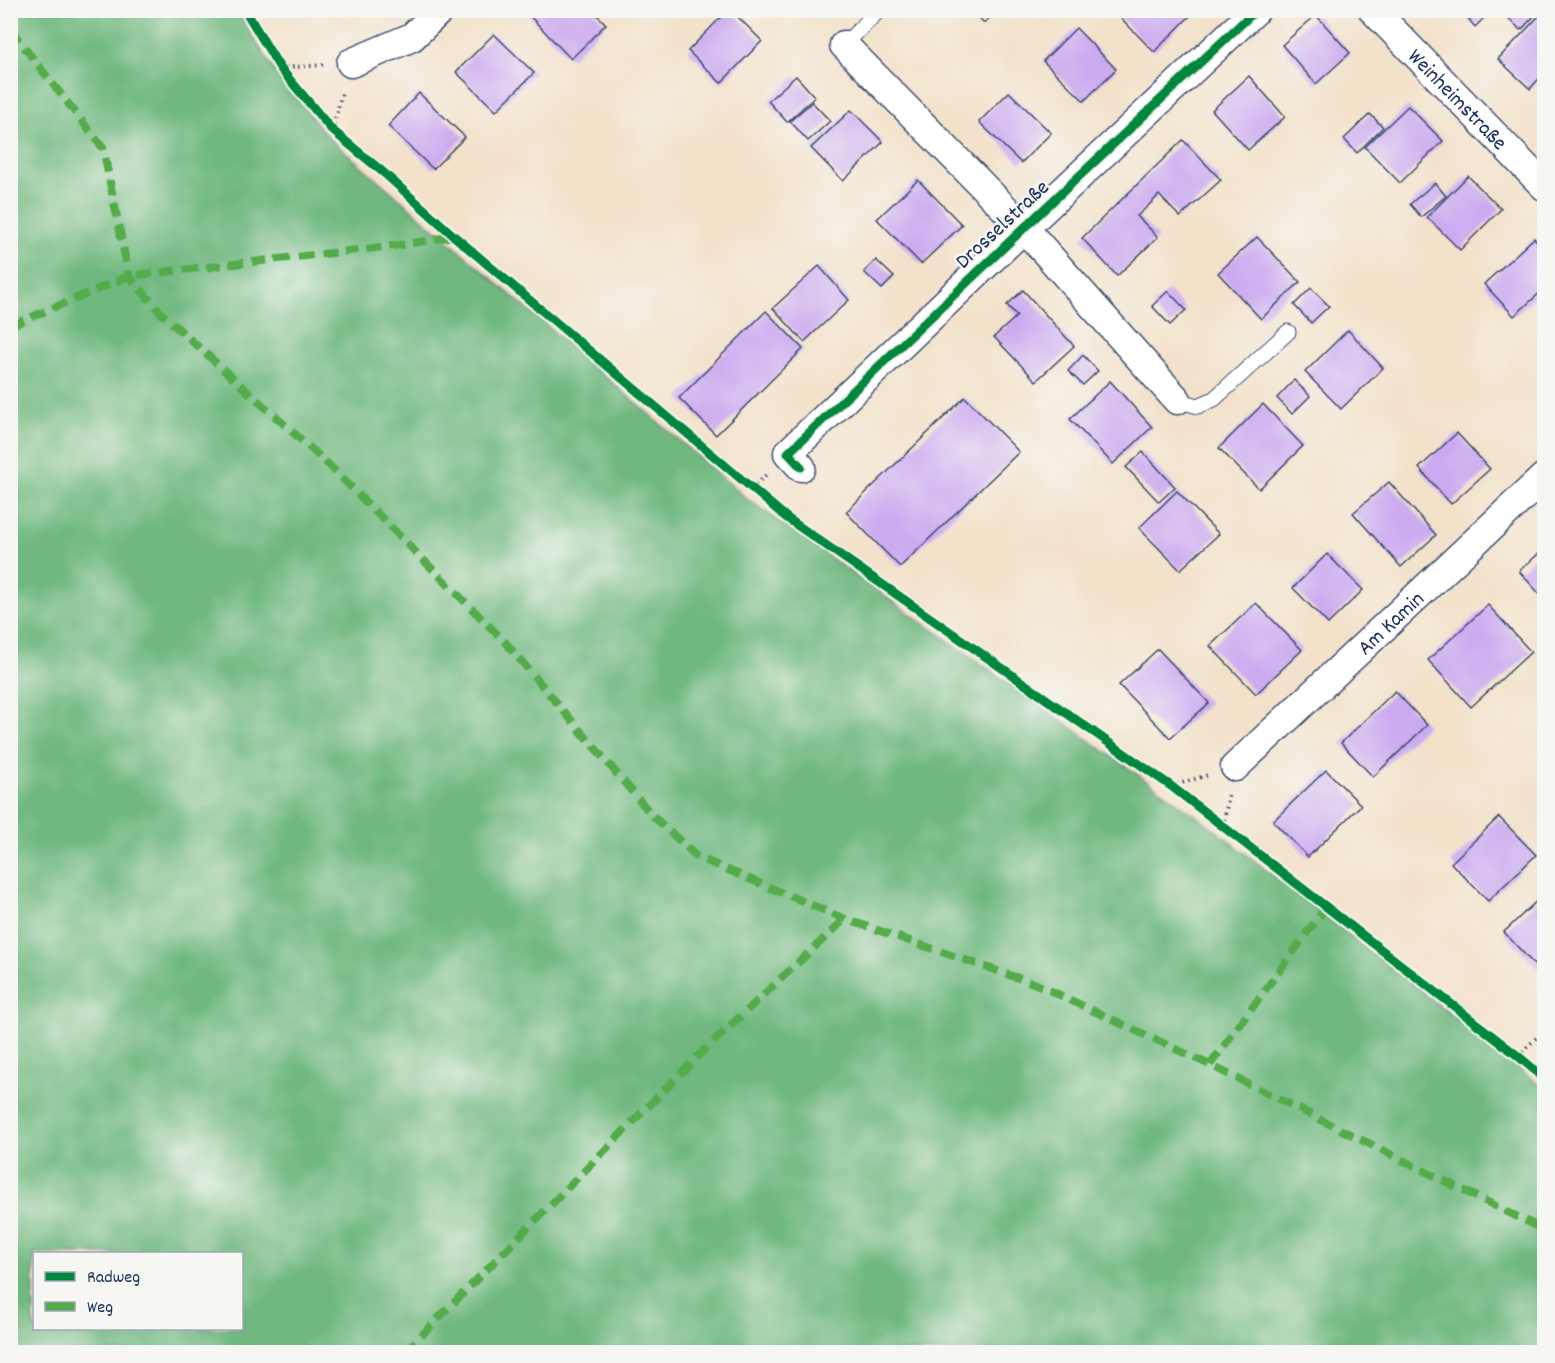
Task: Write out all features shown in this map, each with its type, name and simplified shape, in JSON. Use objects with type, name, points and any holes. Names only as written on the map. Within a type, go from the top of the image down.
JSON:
[{"type":"street","points":[[351,63],[412,37],[440,10]]},
{"type":"street","name":"Drosselstraße","points":[[801,467],[788,453],[1256,10]]},
{"type":"street","name":"Weinheimstraße","points":[[1373,10],[1545,186]]},
{"type":"street","name":"Drosselstraße","points":[[844,45],[1024,228],[1177,400]]},
{"type":"street","name":"Am Kamin","points":[[1235,767],[1545,477]]},
{"type":"lane","points":[[844,45],[879,10]]},
{"type":"lane","points":[[1177,400],[1198,406],[1214,399],[1288,332]]},
{"type":"path","points":[[1518,1056],[1545,1030]]},
{"type":"green space","points":[[10,11],[237,11],[277,75],[329,138],[746,498],[1205,822],[1544,1089],[1544,1352],[11,1352]]},
{"type":"building","points":[[524,10],[592,10],[606,24],[571,59]]},
{"type":"building","points":[[728,10],[731,10],[762,41],[721,83],[688,51]]},
{"type":"building","points":[[972,10],[998,10],[984,23]]},
{"type":"building","points":[[1113,10],[1196,10],[1154,52]]},
{"type":"building","points":[[1461,10],[1492,10],[1475,27]]},
{"type":"building","points":[[1517,10],[1540,10],[1521,30],[1509,19]]},
{"type":"building","points":[[1316,15],[1350,53],[1316,84],[1282,45]]},
{"type":"building","points":[[1539,16],[1544,22],[1544,73],[1530,89],[1498,59]]},
{"type":"building","points":[[1076,28],[1116,69],[1084,101],[1043,61]]},
{"type":"building","points":[[494,34],[534,73],[496,111],[456,72]]},
{"type":"building","points":[[796,76],[815,97],[787,122],[768,101]]},
{"type":"building","points":[[1249,76],[1285,117],[1248,150],[1212,110]]},
{"type":"building","points":[[1009,92],[1051,133],[1021,163],[979,122]]},
{"type":"building","points":[[419,93],[465,137],[433,169],[388,126]]},
{"type":"building","points":[[812,102],[830,121],[808,141],[790,121]]},
{"type":"building","points":[[1408,106],[1443,141],[1400,183],[1365,147]]},
{"type":"building","points":[[851,110],[883,142],[843,181],[811,148]]},
{"type":"building","points":[[1370,114],[1383,127],[1357,153],[1344,139]]},
{"type":"building","points":[[1183,140],[1221,180],[1180,217],[1159,195],[1137,216],[1158,237],[1117,276],[1082,238]]},
{"type":"building","points":[[1468,176],[1501,209],[1460,250],[1427,217]]},
{"type":"building","points":[[918,180],[962,225],[921,264],[877,219]]},
{"type":"building","points":[[1435,183],[1446,196],[1421,217],[1410,204]]},
{"type":"building","points":[[1257,237],[1300,282],[1261,319],[1218,273]]},
{"type":"building","points":[[1534,238],[1544,249],[1544,289],[1514,316],[1484,284]]},
{"type":"building","points":[[876,260],[894,277],[882,289],[864,272]]},
{"type":"building","points":[[819,266],[849,300],[804,342],[773,308]]},
{"type":"building","points":[[1311,288],[1329,306],[1311,323],[1294,305]]},
{"type":"building","points":[[1023,290],[1074,346],[1036,381],[994,337],[1017,316],[1007,305]]},
{"type":"building","points":[[1168,291],[1186,310],[1170,325],[1152,306]]},
{"type":"building","points":[[766,311],[803,349],[716,435],[679,398]]},
{"type":"building","points":[[1348,330],[1383,368],[1341,409],[1305,372]]},
{"type":"building","points":[[1083,355],[1098,371],[1083,385],[1068,371]]},
{"type":"building","points":[[1294,380],[1310,396],[1292,414],[1277,398]]},
{"type":"building","points":[[1110,381],[1152,427],[1113,464],[1070,419]]},
{"type":"building","points":[[965,397],[1019,452],[900,567],[846,512]]},
{"type":"building","points":[[1263,404],[1303,446],[1259,489],[1219,448]]},
{"type":"building","points":[[1457,433],[1490,469],[1451,504],[1419,468]]},
{"type":"building","points":[[1143,452],[1175,487],[1159,502],[1126,467]]},
{"type":"building","points":[[1389,482],[1436,535],[1401,567],[1353,513]]},
{"type":"building","points":[[1177,491],[1219,534],[1180,570],[1139,528]]},
{"type":"building","points":[[1544,549],[1544,599],[1519,571]]},
{"type":"building","points":[[1327,554],[1363,590],[1328,624],[1293,588]]},
{"type":"building","points":[[1256,603],[1302,650],[1256,694],[1210,646]]},
{"type":"building","points":[[1488,605],[1531,652],[1471,707],[1428,660]]},
{"type":"building","points":[[1158,649],[1209,703],[1170,738],[1119,685]]},
{"type":"building","points":[[1395,691],[1427,725],[1373,777],[1341,743]]},
{"type":"building","points":[[1326,770],[1361,805],[1308,857],[1273,821]]},
{"type":"building","points":[[1499,817],[1536,855],[1488,901],[1451,863]]},
{"type":"building","points":[[1544,894],[1544,969],[1541,972],[1504,932]]},
{"type":"marked path","points":[[10,29],[103,148],[129,276],[162,314],[329,465],[505,642],[652,815],[697,857],[845,919],[1036,984],[1210,1065],[1544,1230]]},
{"type":"marked path","points":[[10,326],[129,276],[401,245],[454,236]]},
{"type":"marked path","points":[[1210,1065],[1326,907]]},
{"type":"marked path","points":[[405,1352],[701,1053],[845,919]]},
{"type":"cycle path","points":[[245,10],[280,68],[332,130],[787,518],[1171,786],[1544,1078]]},
{"type":"cycle path","points":[[801,467],[788,453],[1256,10]]}]
